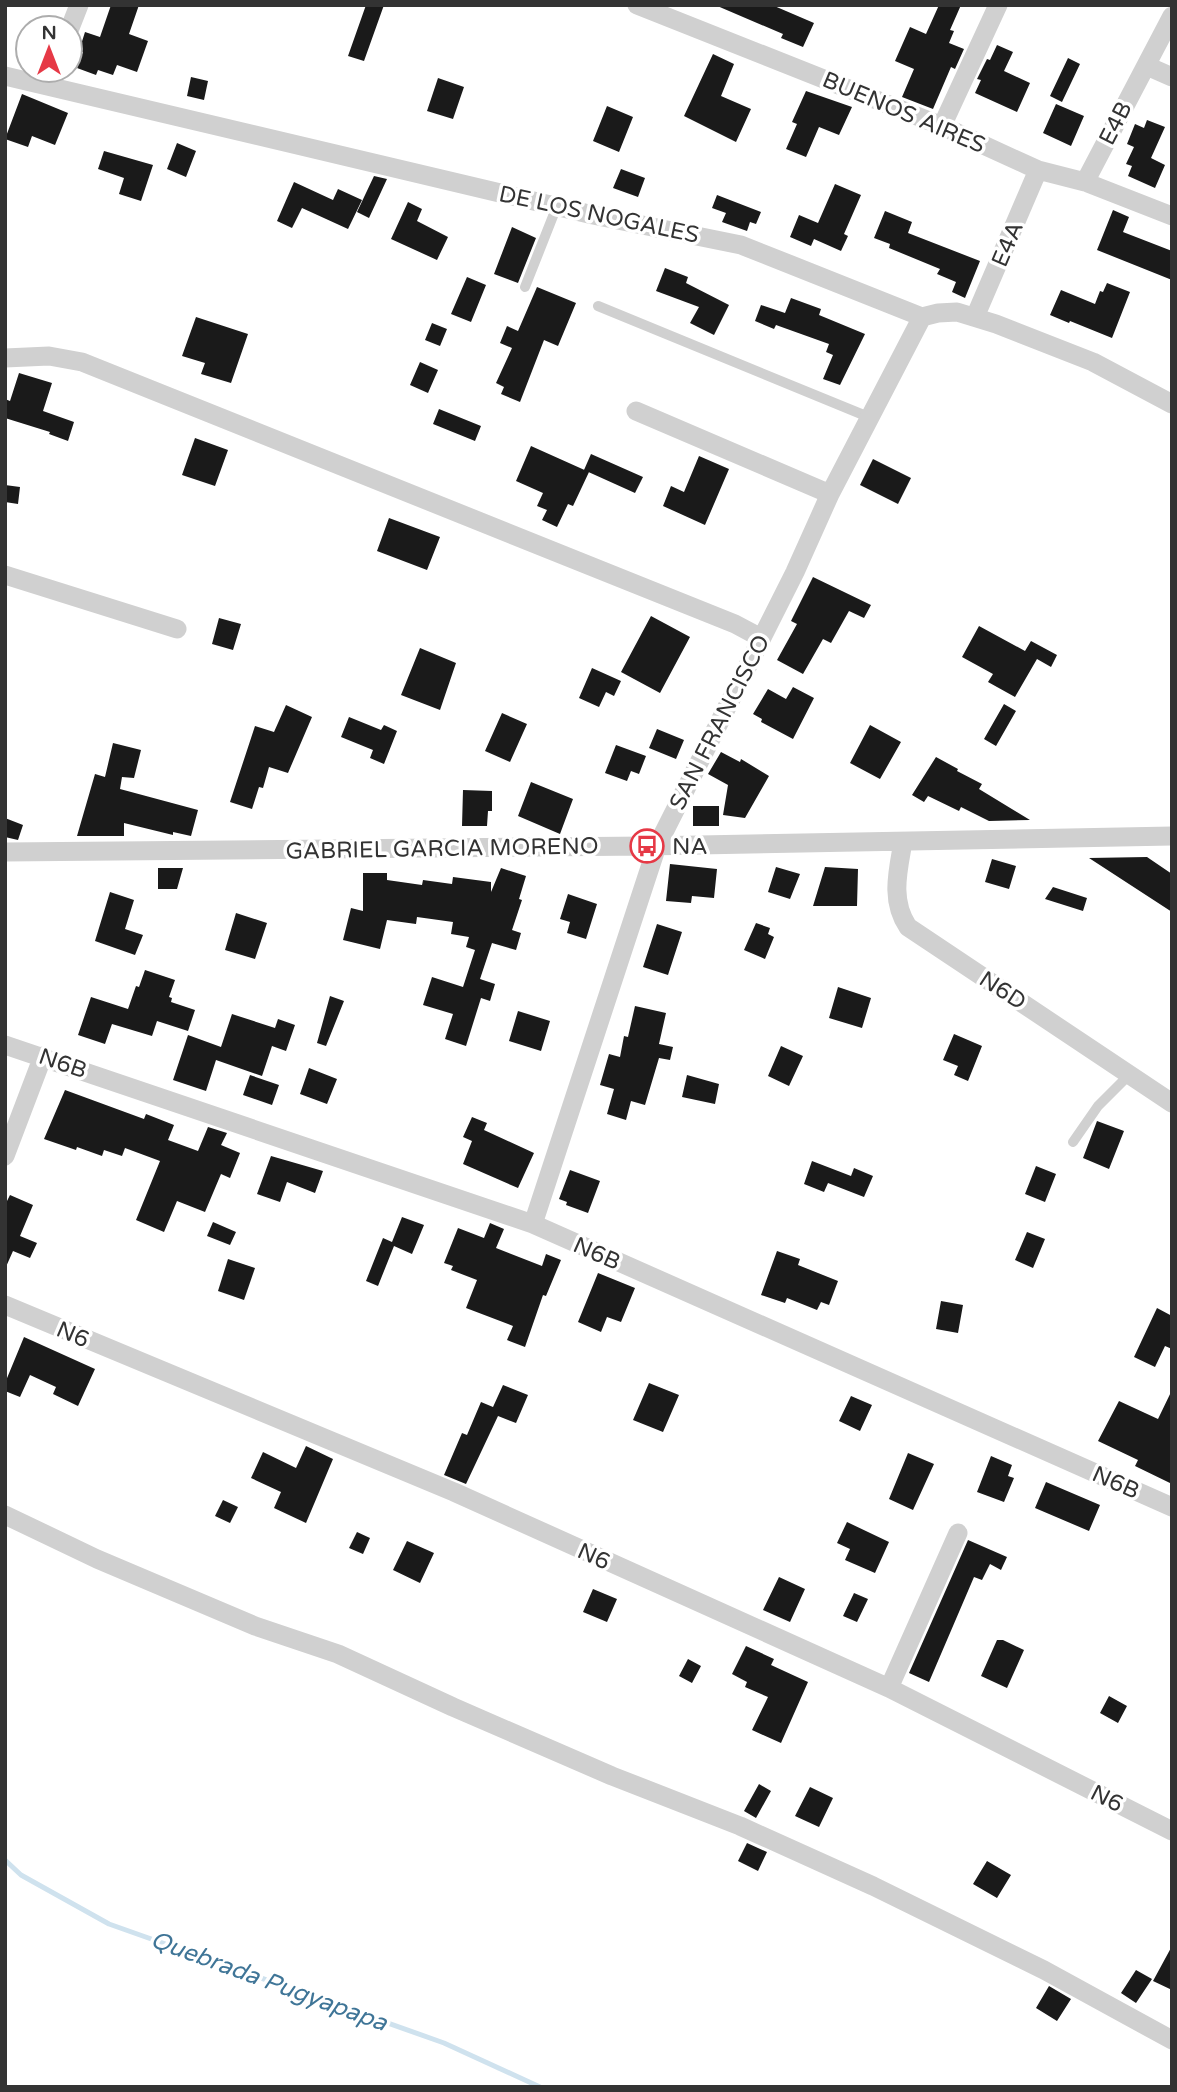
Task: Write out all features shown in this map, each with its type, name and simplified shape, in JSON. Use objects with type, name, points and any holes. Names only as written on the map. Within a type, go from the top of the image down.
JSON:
[{"type":"street","name":"BUENOS AIRES","points":[[637,5],[942,125],[1038,170],[1085,183],[1172,216]]},
{"type":"street","points":[[942,125],[998,5]]},
{"type":"street","name":"E4B","points":[[1085,183],[1172,16]]},
{"type":"street","points":[[1147,66],[1172,77]]},
{"type":"street","name":"DE LOS NOGALES","points":[[74,84],[557,206],[741,245],[922,317],[947,312],[975,317],[1093,362],[1172,404]]},
{"type":"street","name":"E4A","points":[[975,317],[1038,170]]},
{"type":"street","name":"SAN FRANCISCO","points":[[533,1224],[657,846],[795,572],[830,494],[922,317]]},
{"type":"street","points":[[5,358],[49,356],[82,362],[735,624],[761,638]]},
{"type":"street","points":[[636,411],[830,494]]},
{"type":"street","points":[[5,575],[177,629]]},
{"type":"street","name":"GABRIEL GARCIA MORENO","points":[[5,852],[657,846],[1172,836]]},
{"type":"street","name":"N6D","points":[[903,842],[896,884],[901,916],[908,927],[1172,1103]]},
{"type":"street","name":"N6B","points":[[5,1045],[533,1224],[1172,1507]]},
{"type":"street","points":[[5,1156],[43,1056]]},
{"type":"street","name":"N6","points":[[5,1305],[454,1492],[889,1688],[1172,1831]]},
{"type":"street","points":[[5,1515],[194,1601],[255,1626],[338,1654],[612,1776],[740,1826],[1044,1969],[1172,2040]]},
{"type":"street","points":[[889,1688],[958,1533]]},
{"type":"lane","points":[[525,287],[557,206]]},
{"type":"lane","points":[[598,306],[871,418]]},
{"type":"lane","points":[[1073,1142],[1098,1105],[1130,1074]]},
{"type":"building","points":[[111,5],[139,5],[129,34],[148,41],[137,72],[117,65],[113,75],[98,70],[96,75],[84,71],[85,32],[100,37]]},
{"type":"building","points":[[366,5],[384,5],[364,61],[348,56]]},
{"type":"building","points":[[715,5],[772,5],[814,23],[803,47],[781,38],[783,34]]},
{"type":"building","points":[[939,5],[961,5],[950,30],[954,31],[949,43],[964,49],[955,69],[951,67],[933,109],[902,97],[914,69],[895,61],[910,27],[926,34]]},
{"type":"building","points":[[997,45],[1013,52],[1004,71],[1030,83],[1017,112],[975,93],[981,80],[977,79]]},
{"type":"building","points":[[713,54],[734,64],[721,96],[751,109],[736,142],[684,116]]},
{"type":"building","points":[[1068,58],[1080,64],[1062,102],[1050,96]]},
{"type":"building","points":[[191,77],[208,81],[204,100],[187,96]]},
{"type":"building","points":[[438,78],[464,87],[453,119],[427,111]]},
{"type":"building","points":[[806,91],[852,107],[839,135],[819,127],[806,157],[786,149],[797,124],[792,122]]},
{"type":"building","points":[[22,94],[68,113],[55,145],[32,136],[28,147],[5,139]]},
{"type":"building","points":[[1056,104],[1084,116],[1071,146],[1043,133]]},
{"type":"building","points":[[607,106],[633,117],[619,152],[593,141]]},
{"type":"building","points":[[1147,120],[1165,127],[1151,158],[1165,165],[1155,188],[1128,176],[1132,166],[1126,164],[1134,147],[1127,144],[1135,124],[1144,128]]},
{"type":"building","points":[[177,143],[196,151],[186,177],[167,169]]},
{"type":"building","points":[[104,151],[153,165],[141,201],[119,194],[124,178],[98,169]]},
{"type":"building","points":[[621,169],[645,178],[638,197],[613,188]]},
{"type":"building","points":[[374,176],[387,179],[369,218],[357,212]]},
{"type":"building","points":[[294,182],[333,200],[338,189],[362,200],[348,229],[302,208],[292,228],[277,221]]},
{"type":"building","points":[[835,184],[861,195],[844,234],[848,236],[841,251],[814,239],[811,246],[790,237],[799,215],[818,223]]},
{"type":"building","points":[[717,195],[761,212],[756,224],[750,222],[747,231],[722,222],[726,213],[712,208]]},
{"type":"building","points":[[408,202],[422,209],[417,221],[448,237],[437,260],[391,239]]},
{"type":"building","points":[[1113,210],[1129,217],[1123,232],[1172,251],[1172,280],[1097,250]]},
{"type":"building","points":[[885,211],[912,222],[908,233],[980,261],[965,298],[952,292],[956,282],[937,274],[940,269],[889,248],[890,244],[874,238]]},
{"type":"building","points":[[512,227],[536,238],[518,283],[494,274]]},
{"type":"building","points":[[665,268],[688,277],[686,283],[729,305],[714,335],[690,323],[699,307],[656,291]]},
{"type":"building","points":[[467,277],[486,285],[471,322],[451,314]]},
{"type":"building","points":[[1107,283],[1130,292],[1112,338],[1050,315],[1061,290],[1095,304],[1100,291],[1103,292]]},
{"type":"building","points":[[537,287],[576,303],[558,346],[544,340],[520,402],[501,394],[504,387],[496,383],[512,348],[500,343],[507,326],[518,331]]},
{"type":"building","points":[[791,298],[821,309],[819,315],[865,334],[840,385],[823,379],[833,355],[826,352],[829,344],[776,325],[774,329],[755,321],[761,305],[785,313]]},
{"type":"building","points":[[196,317],[248,334],[231,383],[201,374],[205,363],[182,356]]},
{"type":"building","points":[[432,323],[447,329],[440,346],[425,340]]},
{"type":"building","points":[[420,362],[438,370],[428,393],[410,385]]},
{"type":"building","points":[[19,373],[52,383],[43,411],[74,422],[68,441],[49,434],[50,432],[5,418],[5,399],[10,401]]},
{"type":"building","points":[[439,409],[481,426],[475,441],[433,424]]},
{"type":"building","points":[[195,438],[228,450],[215,486],[182,475]]},
{"type":"building","points":[[531,446],[589,472],[573,506],[568,504],[557,527],[542,520],[547,510],[537,506],[543,493],[516,481]]},
{"type":"building","points":[[591,454],[643,477],[635,493],[584,470]]},
{"type":"building","points":[[699,456],[729,469],[705,525],[663,506],[671,486],[684,492]]},
{"type":"building","points":[[873,459],[911,478],[898,504],[860,485]]},
{"type":"building","points":[[5,485],[20,487],[18,504],[5,502]]},
{"type":"building","points":[[389,518],[440,537],[427,570],[377,551]]},
{"type":"building","points":[[813,577],[871,605],[864,618],[849,611],[831,643],[823,639],[803,674],[777,660],[797,624],[791,621]]},
{"type":"building","points":[[651,616],[690,637],[660,693],[621,672]]},
{"type":"building","points":[[219,618],[241,624],[233,650],[212,644]]},
{"type":"building","points":[[979,626],[1025,651],[1031,641],[1057,655],[1051,667],[1037,659],[1015,697],[988,682],[993,674],[962,657]]},
{"type":"building","points":[[420,648],[456,663],[440,710],[401,695]]},
{"type":"building","points":[[592,668],[621,681],[614,696],[606,692],[599,707],[579,698]]},
{"type":"building","points":[[793,687],[814,698],[793,739],[761,722],[762,719],[753,714],[768,689],[786,699]]},
{"type":"building","points":[[1004,704],[1016,711],[996,746],[984,739]]},
{"type":"building","points":[[286,705],[312,717],[288,773],[269,767],[263,788],[259,787],[252,809],[230,802],[255,726],[274,732]]},
{"type":"building","points":[[502,713],[527,724],[510,762],[485,751]]},
{"type":"building","points":[[349,717],[381,730],[384,725],[397,731],[384,764],[370,758],[373,750],[341,737]]},
{"type":"building","points":[[870,725],[901,742],[880,779],[850,763]]},
{"type":"building","points":[[657,729],[684,740],[676,759],[649,748]]},
{"type":"building","points":[[113,743],[141,750],[134,778],[122,777],[120,789],[198,810],[191,836],[173,832],[173,835],[124,823],[124,836],[77,836],[95,774],[105,777]]},
{"type":"building","points":[[616,745],[646,756],[639,774],[631,771],[627,781],[605,773]]},
{"type":"building","points":[[721,752],[740,762],[741,759],[769,776],[745,818],[723,815],[728,785],[708,774]]},
{"type":"building","points":[[936,757],[982,784],[979,789],[1030,820],[989,821],[961,807],[959,811],[928,796],[924,802],[912,795]]},
{"type":"building","points":[[531,782],[573,799],[560,834],[518,816]]},
{"type":"building","points":[[463,790],[492,791],[492,811],[488,811],[487,826],[462,826]]},
{"type":"building","points":[[693,806],[719,806],[719,826],[693,826]]},
{"type":"building","points":[[5,818],[23,825],[18,840],[5,837]]},
{"type":"building","points":[[1147,857],[1172,874],[1172,912],[1089,858]]},
{"type":"building","points":[[992,859],[1016,866],[1009,889],[985,882]]},
{"type":"building","points":[[670,864],[717,869],[714,898],[692,896],[691,903],[666,901]]},
{"type":"building","points":[[776,867],[800,874],[790,899],[768,892]]},
{"type":"building","points":[[825,867],[858,869],[857,906],[813,906]]},
{"type":"building","points":[[158,868],[183,868],[177,889],[158,889]]},
{"type":"building","points":[[501,868],[526,876],[519,899],[522,900],[512,930],[521,933],[516,950],[492,943],[480,979],[495,984],[490,1001],[481,998],[466,1046],[445,1039],[453,1014],[423,1005],[432,977],[463,987],[475,950],[466,947],[469,937],[451,934],[453,922],[417,917],[416,924],[387,920],[380,949],[343,940],[351,908],[363,911],[363,873],[387,873],[387,880],[422,885],[423,880],[452,884],[453,877],[491,882],[491,892]]},
{"type":"building","points":[[1053,887],[1087,898],[1083,911],[1045,899]]},
{"type":"building","points":[[110,892],[134,900],[125,929],[143,935],[135,955],[95,941]]},
{"type":"building","points":[[568,894],[597,904],[586,939],[567,933],[570,922],[560,919]]},
{"type":"building","points":[[236,913],[267,923],[255,959],[225,950]]},
{"type":"building","points":[[756,923],[770,928],[768,934],[774,937],[765,959],[744,950]]},
{"type":"building","points":[[657,924],[682,932],[668,975],[643,967]]},
{"type":"building","points":[[145,970],[175,980],[169,997],[172,998],[171,1002],[195,1010],[188,1031],[157,1021],[152,1036],[112,1024],[105,1044],[78,1035],[91,997],[128,1009]]},
{"type":"building","points":[[838,987],[871,998],[862,1028],[829,1018]]},
{"type":"building","points":[[330,996],[344,1001],[326,1046],[317,1043]]},
{"type":"building","points":[[635,1006],[666,1013],[659,1044],[673,1047],[670,1060],[659,1058],[645,1105],[631,1101],[626,1120],[607,1114],[614,1089],[600,1085],[609,1054],[620,1057]]},
{"type":"building","points":[[518,1011],[550,1021],[541,1051],[509,1041]]},
{"type":"building","points":[[232,1014],[275,1028],[278,1019],[295,1025],[286,1051],[272,1046],[262,1076],[216,1060],[206,1091],[173,1080],[188,1035],[221,1047]]},
{"type":"building","points":[[954,1034],[982,1046],[968,1081],[954,1075],[958,1066],[943,1060]]},
{"type":"building","points":[[781,1046],[803,1056],[789,1086],[768,1076]]},
{"type":"building","points":[[309,1068],[337,1079],[327,1104],[300,1094]]},
{"type":"building","points":[[250,1075],[279,1085],[272,1105],[243,1095]]},
{"type":"building","points":[[687,1075],[719,1084],[715,1104],[682,1097]]},
{"type":"building","points":[[65,1090],[144,1119],[146,1114],[174,1125],[168,1140],[198,1151],[208,1127],[227,1133],[221,1145],[240,1153],[230,1178],[221,1174],[205,1212],[177,1201],[164,1232],[136,1220],[160,1161],[125,1148],[122,1156],[104,1150],[102,1156],[44,1139]]},
{"type":"building","points":[[472,1117],[487,1123],[484,1130],[534,1153],[518,1188],[463,1164],[472,1141],[463,1137]]},
{"type":"building","points":[[1097,1121],[1124,1131],[1109,1169],[1083,1158]]},
{"type":"building","points":[[271,1156],[323,1171],[315,1193],[287,1182],[280,1202],[257,1194]]},
{"type":"building","points":[[812,1161],[851,1176],[854,1168],[873,1176],[864,1197],[828,1183],[824,1192],[804,1184]]},
{"type":"building","points":[[1036,1166],[1056,1174],[1045,1202],[1025,1194]]},
{"type":"building","points":[[570,1170],[600,1181],[588,1213],[566,1205],[567,1202],[559,1199]]},
{"type":"building","points":[[10,1195],[33,1205],[20,1236],[37,1243],[30,1258],[13,1251],[5,1269],[5,1205]]},
{"type":"building","points":[[402,1217],[424,1225],[412,1254],[394,1246],[378,1286],[366,1281],[383,1238],[392,1242]]},
{"type":"building","points":[[213,1222],[236,1232],[230,1245],[207,1236]]},
{"type":"building","points":[[490,1223],[504,1229],[496,1248],[542,1266],[546,1254],[561,1260],[546,1296],[543,1295],[525,1347],[507,1340],[513,1326],[466,1308],[477,1280],[451,1270],[453,1266],[444,1263],[458,1228],[484,1238]]},
{"type":"building","points":[[1027,1232],[1045,1239],[1033,1268],[1015,1260]]},
{"type":"building","points":[[777,1251],[800,1259],[798,1265],[838,1281],[829,1305],[821,1302],[817,1310],[787,1298],[785,1303],[761,1295]]},
{"type":"building","points":[[228,1259],[255,1268],[244,1300],[218,1291]]},
{"type":"building","points":[[598,1273],[635,1288],[621,1322],[607,1317],[601,1332],[578,1322]]},
{"type":"building","points":[[941,1301],[963,1305],[958,1333],[936,1329]]},
{"type":"building","points":[[1157,1308],[1172,1316],[1172,1349],[1165,1346],[1155,1367],[1134,1357]]},
{"type":"building","points":[[24,1337],[95,1369],[78,1406],[53,1394],[56,1387],[30,1375],[20,1397],[5,1391],[5,1383]]},
{"type":"building","points":[[649,1383],[679,1395],[663,1432],[633,1420]]},
{"type":"building","points":[[503,1385],[528,1395],[516,1423],[498,1416],[466,1484],[444,1475],[462,1433],[467,1435],[481,1402],[493,1407]]},
{"type":"building","points":[[1172,1390],[1172,1484],[1135,1466],[1138,1460],[1098,1441],[1119,1401],[1158,1419]]},
{"type":"building","points":[[851,1396],[872,1405],[860,1431],[839,1421]]},
{"type":"building","points":[[306,1446],[333,1459],[306,1523],[274,1508],[281,1492],[251,1478],[263,1452],[296,1468]]},
{"type":"building","points":[[908,1453],[934,1464],[913,1510],[889,1499]]},
{"type":"building","points":[[991,1456],[1012,1465],[1008,1476],[1014,1478],[1004,1502],[977,1492]]},
{"type":"building","points":[[1046,1482],[1100,1505],[1089,1531],[1035,1508]]},
{"type":"building","points":[[223,1500],[238,1507],[230,1523],[215,1516]]},
{"type":"building","points":[[847,1522],[889,1542],[875,1573],[845,1560],[850,1549],[837,1543]]},
{"type":"building","points":[[357,1532],[370,1538],[363,1554],[349,1548]]},
{"type":"building","points":[[968,1540],[1007,1557],[1001,1570],[990,1564],[982,1580],[974,1577],[929,1682],[909,1673]]},
{"type":"building","points":[[407,1541],[434,1553],[420,1583],[393,1570]]},
{"type":"building","points":[[779,1577],[805,1589],[790,1622],[763,1610]]},
{"type":"building","points":[[593,1589],[617,1599],[607,1622],[583,1612]]},
{"type":"building","points":[[854,1593],[868,1599],[857,1622],[843,1616]]},
{"type":"building","points":[[997,1640],[1024,1650],[1007,1688],[981,1676]]},
{"type":"building","points":[[746,1646],[774,1659],[771,1665],[808,1682],[781,1743],[752,1730],[768,1697],[745,1687],[747,1682],[732,1674]]},
{"type":"building","points":[[688,1659],[701,1666],[692,1683],[679,1676]]},
{"type":"building","points":[[1109,1696],[1127,1706],[1118,1723],[1100,1713]]},
{"type":"building","points":[[759,1784],[771,1791],[756,1818],[744,1811]]},
{"type":"building","points":[[810,1787],[833,1798],[819,1827],[795,1816]]},
{"type":"building","points":[[747,1843],[767,1852],[758,1871],[738,1861]]},
{"type":"building","points":[[987,1861],[1011,1875],[997,1898],[973,1884]]},
{"type":"building","points":[[1172,1946],[1172,1990],[1153,1981]]},
{"type":"building","points":[[1136,1970],[1152,1979],[1136,2003],[1121,1993]]},
{"type":"building","points":[[1049,1986],[1071,1999],[1057,2021],[1036,2008]]},
{"type":"waterway","name":"Quebrada Pugyapapa","points":[[5,1860],[21,1875],[109,1924],[444,2043],[540,2087]]},
{"type":"place","name":"NA","points":[[647,846]]}]
